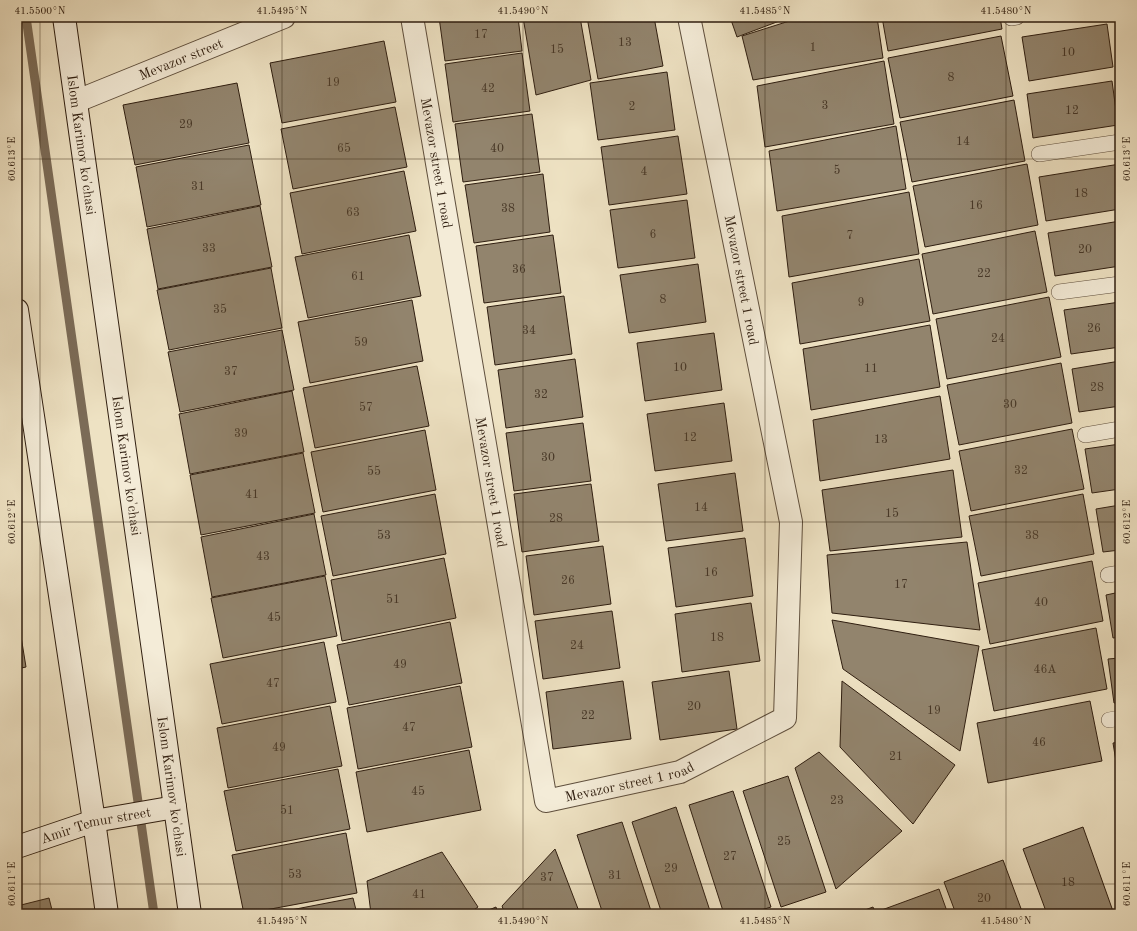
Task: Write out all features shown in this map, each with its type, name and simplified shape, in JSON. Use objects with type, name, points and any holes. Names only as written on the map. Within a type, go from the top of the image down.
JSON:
[{"type":"street","name":"Islom Karimov ko'chasi","points":[[64,17],[190,914]]},
{"type":"street","name":"Mevazor street","points":[[77,101],[284,17]]},
{"type":"street","name":"Mevazor street 1 road","points":[[412,17],[546,801],[680,772],[785,718],[791,522],[689,17]]},
{"type":"street","points":[[17,310],[107,914]]},
{"type":"street","name":"Amir Temur street","points":[[17,847],[94,821],[175,808]]},
{"type":"lane","points":[[1039,154],[1120,142]]},
{"type":"lane","points":[[1059,292],[1120,284]]},
{"type":"lane","points":[[1085,435],[1120,429]]},
{"type":"building","points":[[439,17],[518,17],[522,51],[445,61]]},
{"type":"building","points":[[523,17],[580,17],[591,80],[536,95]]},
{"type":"building","points":[[587,17],[654,17],[663,66],[598,79]]},
{"type":"building","points":[[730,17],[790,17],[737,37]]},
{"type":"building","points":[[802,17],[877,17],[883,58],[753,80],[742,36]]},
{"type":"building","points":[[882,17],[1000,17],[1002,29],[888,51]]},
{"type":"building","points":[[1107,24],[1113,67],[1029,81],[1022,37]]},
{"type":"building","points":[[1001,36],[1013,96],[900,118],[888,58]]},
{"type":"building","points":[[384,41],[396,102],[282,123],[270,63]]},
{"type":"building","points":[[522,53],[530,111],[453,122],[445,64]]},
{"type":"building","points":[[884,61],[894,124],[765,147],[757,86]]},
{"type":"building","points":[[667,72],[675,130],[598,140],[590,83]]},
{"type":"building","points":[[1112,81],[1118,125],[1033,138],[1027,94]]},
{"type":"building","points":[[237,83],[249,143],[135,165],[123,105]]},
{"type":"building","points":[[1014,100],[1025,161],[912,182],[900,122]]},
{"type":"building","points":[[395,107],[407,167],[293,189],[281,129]]},
{"type":"building","points":[[532,114],[540,172],[463,182],[455,124]]},
{"type":"building","points":[[896,126],[906,189],[777,211],[769,151]]},
{"type":"building","points":[[678,136],[687,194],[609,205],[601,147]]},
{"type":"building","points":[[249,145],[261,205],[147,227],[136,167]]},
{"type":"building","points":[[1027,164],[1038,225],[925,247],[913,186]]},
{"type":"building","points":[[1120,164],[1120,209],[1046,221],[1039,177]]},
{"type":"building","points":[[404,171],[416,231],[302,254],[290,193]]},
{"type":"building","points":[[543,174],[550,232],[474,243],[465,185]]},
{"type":"building","points":[[909,192],[919,254],[789,277],[782,216]]},
{"type":"building","points":[[687,200],[695,258],[618,268],[610,210]]},
{"type":"building","points":[[260,206],[272,267],[158,289],[147,229]]},
{"type":"building","points":[[1120,221],[1120,266],[1055,276],[1048,233]]},
{"type":"building","points":[[1035,231],[1047,292],[933,314],[922,254]]},
{"type":"building","points":[[409,235],[421,296],[308,318],[295,257]]},
{"type":"building","points":[[553,235],[561,293],[484,303],[476,246]]},
{"type":"building","points":[[919,259],[930,321],[800,344],[792,283]]},
{"type":"building","points":[[698,264],[706,322],[629,333],[620,275]]},
{"type":"building","points":[[271,268],[282,328],[169,350],[157,290]]},
{"type":"building","points":[[564,296],[572,354],[495,365],[487,307]]},
{"type":"building","points":[[1049,297],[1061,357],[947,379],[936,319]]},
{"type":"building","points":[[412,300],[423,361],[310,383],[298,322]]},
{"type":"building","points":[[1120,302],[1120,347],[1071,354],[1064,310]]},
{"type":"building","points":[[930,325],[940,387],[811,410],[803,349]]},
{"type":"building","points":[[282,330],[294,390],[180,412],[168,352]]},
{"type":"building","points":[[714,333],[722,390],[645,401],[637,343]]},
{"type":"building","points":[[575,359],[583,417],[506,428],[498,370]]},
{"type":"building","points":[[1120,361],[1120,406],[1079,412],[1072,369]]},
{"type":"building","points":[[1061,363],[1072,423],[959,445],[947,385]]},
{"type":"building","points":[[417,366],[429,426],[315,448],[303,388]]},
{"type":"building","points":[[292,391],[304,452],[190,474],[179,414]]},
{"type":"building","points":[[940,396],[950,459],[820,481],[813,420]]},
{"type":"building","points":[[724,403],[732,461],[655,471],[647,414]]},
{"type":"building","points":[[583,423],[591,481],[514,491],[506,433]]},
{"type":"building","points":[[1072,429],[1084,489],[971,511],[959,451]]},
{"type":"building","points":[[425,430],[436,490],[323,512],[311,452]]},
{"type":"building","points":[[1120,444],[1120,489],[1092,493],[1085,449]]},
{"type":"building","points":[[303,453],[315,513],[201,535],[190,475]]},
{"type":"building","points":[[953,470],[962,537],[830,551],[822,490]]},
{"type":"building","points":[[735,473],[743,531],[666,541],[658,484]]},
{"type":"building","points":[[591,484],[599,541],[522,552],[514,494]]},
{"type":"building","points":[[435,494],[446,554],[333,576],[321,516]]},
{"type":"building","points":[[1083,494],[1094,554],[981,576],[969,516]]},
{"type":"building","points":[[1120,505],[1120,550],[1103,552],[1096,509]]},
{"type":"building","points":[[314,514],[326,575],[212,597],[201,537]]},
{"type":"building","points":[[745,538],[753,596],[676,607],[668,548]]},
{"type":"building","points":[[967,542],[980,630],[832,613],[827,555]]},
{"type":"building","points":[[603,546],[611,604],[534,615],[526,556]]},
{"type":"building","points":[[444,558],[456,618],[342,641],[331,580]]},
{"type":"building","points":[[1092,561],[1103,621],[990,644],[978,583]]},
{"type":"building","points":[[325,576],[337,636],[223,658],[211,598]]},
{"type":"building","points":[[1120,592],[1120,637],[1113,638],[1106,595]]},
{"type":"building","points":[[751,603],[760,661],[682,672],[675,614]]},
{"type":"building","points":[[612,611],[620,668],[543,679],[535,621]]},
{"type":"building","points":[[17,612],[26,667],[17,669]]},
{"type":"building","points":[[832,620],[979,646],[960,751],[843,669]]},
{"type":"building","points":[[450,622],[462,683],[349,705],[337,645]]},
{"type":"building","points":[[1096,628],[1107,689],[994,711],[982,650]]},
{"type":"building","points":[[324,642],[336,702],[222,724],[210,664]]},
{"type":"building","points":[[1120,658],[1120,703],[1114,703],[1108,659]]},
{"type":"building","points":[[729,671],[737,729],[660,740],[652,682]]},
{"type":"building","points":[[623,681],[631,739],[553,749],[546,692]]},
{"type":"building","points":[[842,681],[955,765],[913,824],[840,747]]},
{"type":"building","points":[[460,686],[472,747],[358,769],[347,708]]},
{"type":"building","points":[[1090,701],[1102,761],[988,783],[977,723]]},
{"type":"building","points":[[330,706],[342,766],[228,788],[217,728]]},
{"type":"building","points":[[1120,742],[1120,786],[1113,743]]},
{"type":"building","points":[[469,750],[481,810],[367,832],[356,772]]},
{"type":"building","points":[[819,752],[902,831],[836,889],[795,768]]},
{"type":"building","points":[[338,769],[350,829],[236,851],[224,791]]},
{"type":"building","points":[[788,776],[826,892],[781,907],[743,791]]},
{"type":"building","points":[[733,791],[771,907],[748,914],[724,914],[689,805]]},
{"type":"building","points":[[676,807],[711,914],[662,914],[632,822]]},
{"type":"building","points":[[622,822],[652,914],[603,914],[577,835]]},
{"type":"building","points":[[1083,827],[1114,914],[1047,914],[1023,849]]},
{"type":"building","points":[[346,833],[357,893],[244,914],[232,855]]},
{"type":"building","points":[[555,849],[580,914],[505,914],[502,906]]},
{"type":"building","points":[[442,852],[478,907],[468,914],[371,914],[367,881]]},
{"type":"building","points":[[1003,860],[1023,914],[956,914],[944,882]]},
{"type":"building","points":[[939,889],[948,914],[880,914],[879,911]]},
{"type":"building","points":[[49,898],[53,914],[17,914],[17,906]]},
{"type":"building","points":[[353,898],[357,914],[270,914]]},
{"type":"building","points":[[496,907],[498,914],[479,914]]},
{"type":"building","points":[[873,907],[876,914],[854,914]]},
{"type":"waterway","points":[[26,17],[154,914]]}]
